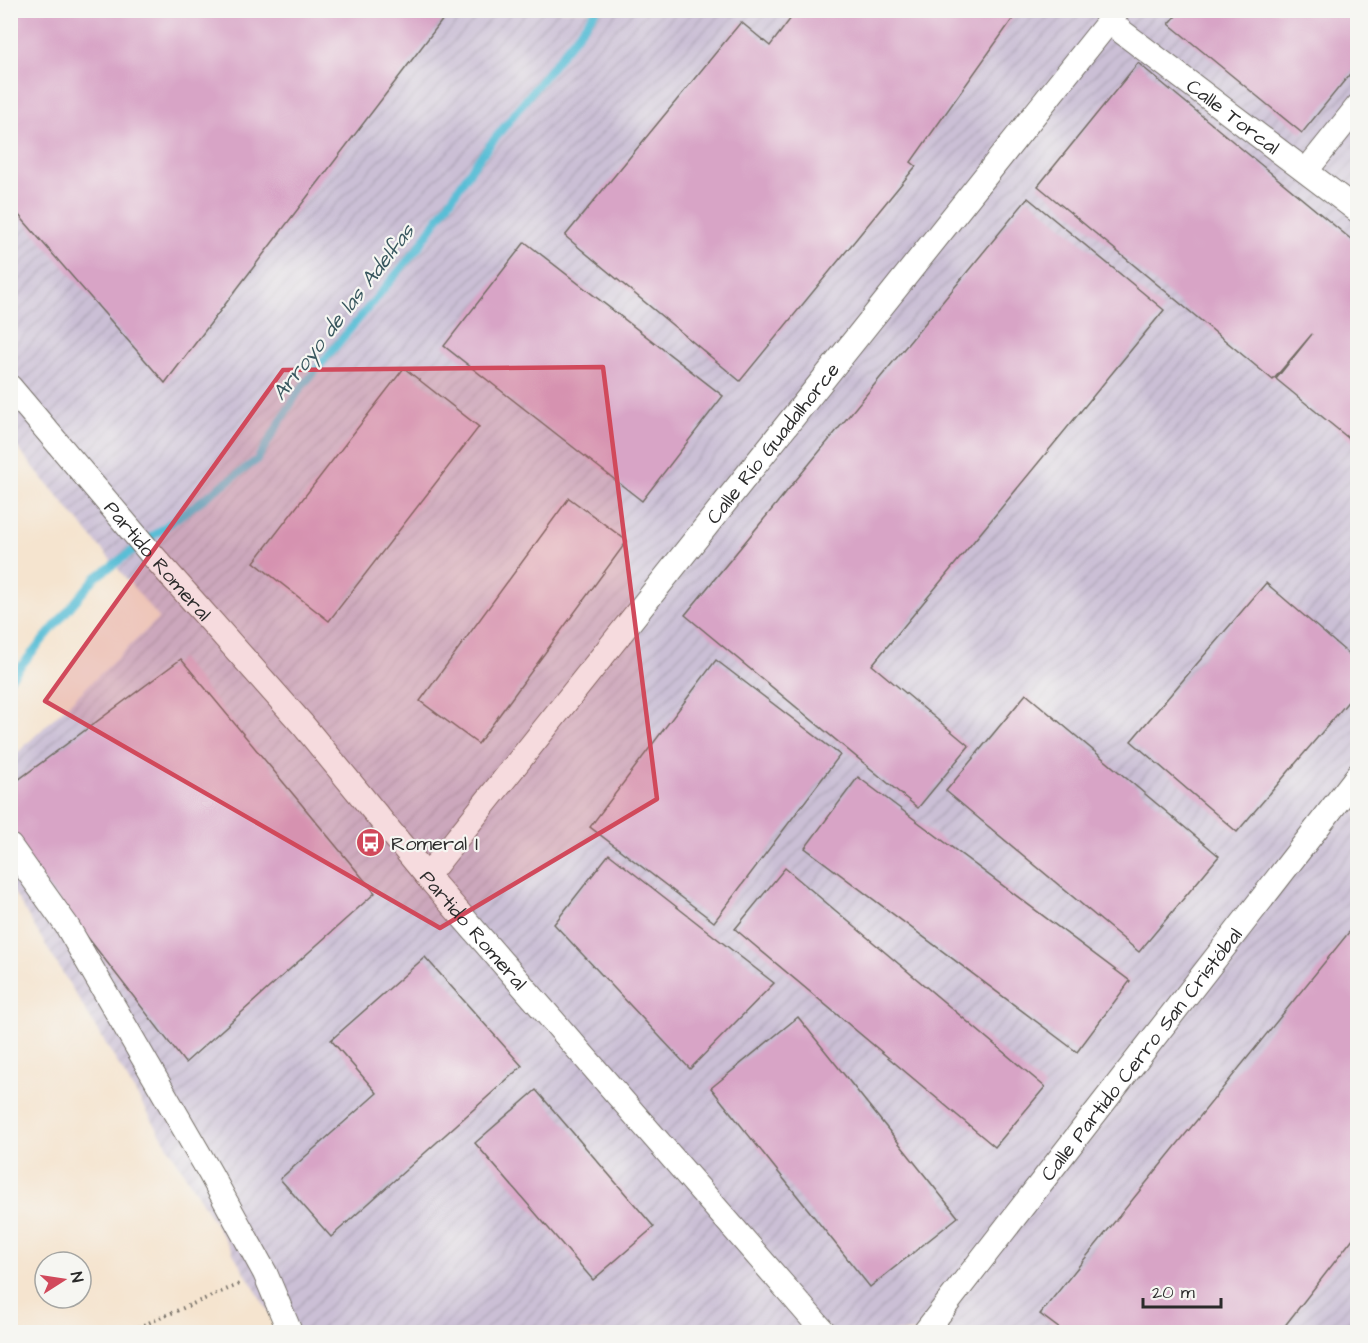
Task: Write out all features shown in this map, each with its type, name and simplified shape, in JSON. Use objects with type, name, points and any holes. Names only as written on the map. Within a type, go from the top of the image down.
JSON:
[{"type":"street","name":"Calle Torcal","points":[[1114,16],[1358,211]]},
{"type":"street","name":"Calle Río Guadalhorce","points":[[428,876],[1114,16]]},
{"type":"street","points":[[1306,171],[1358,106]]},
{"type":"street","name":"Partido Romeral","points":[[10,387],[154,557],[303,725],[428,876],[824,1332]]},
{"type":"street","name":"Calle Partido Cerro San Cristóbal","points":[[925,1332],[1358,775]]},
{"type":"street","points":[[10,846],[67,926],[210,1173],[265,1274],[290,1332]]},
{"type":"path","points":[[127,1332],[265,1274]]},
{"type":"highlighted area","points":[[603,367],[657,799],[440,928],[45,701],[283,370]]},
{"type":"shaded area","points":[[11,11],[1357,11],[1357,1332],[281,1332],[11,888],[11,759],[159,618],[11,440]]},
{"type":"building","points":[[10,10],[450,10],[165,383],[10,205]]},
{"type":"building","points":[[797,10],[1019,10],[911,162],[916,166],[740,381],[565,236],[741,22],[770,46]]},
{"type":"building","points":[[1181,10],[1358,10],[1358,64],[1302,133],[1169,24]]},
{"type":"building","points":[[1138,63],[1358,245],[1358,446],[1276,379],[1312,334],[1273,380],[1038,186]]},
{"type":"building","points":[[1028,198],[1164,310],[872,665],[969,746],[918,808],[685,615]]},
{"type":"building","points":[[525,242],[723,396],[642,501],[444,346]]},
{"type":"building","points":[[404,368],[479,427],[329,621],[254,562]]},
{"type":"building","points":[[569,498],[627,541],[478,744],[420,701]]},
{"type":"building","points":[[1266,583],[1358,662],[1358,690],[1237,832],[1131,741]]},
{"type":"building","points":[[181,659],[375,893],[185,1063],[10,837],[10,786]]},
{"type":"building","points":[[716,660],[840,755],[714,922],[590,827]]},
{"type":"building","points":[[1026,694],[1219,856],[1139,952],[946,791]]},
{"type":"building","points":[[858,777],[1130,981],[1077,1052],[805,848]]},
{"type":"building","points":[[609,854],[774,983],[690,1069],[554,924]]},
{"type":"building","points":[[785,868],[1045,1087],[995,1147],[735,929]]},
{"type":"building","points":[[1358,921],[1358,1232],[1280,1332],[1064,1332],[1040,1314]]},
{"type":"building","points":[[425,957],[522,1066],[331,1237],[280,1179],[377,1093],[331,1040]]},
{"type":"building","points":[[798,1017],[958,1217],[870,1287],[711,1088]]},
{"type":"building","points":[[536,1090],[654,1227],[593,1280],[475,1143]]},
{"type":"waterway","name":"Arroyo de las Adelfas","points":[[10,679],[95,578],[257,460],[300,389],[418,248],[477,161],[597,10]]},
{"type":"place","name":"Romeral I","points":[[370,843]]}]
